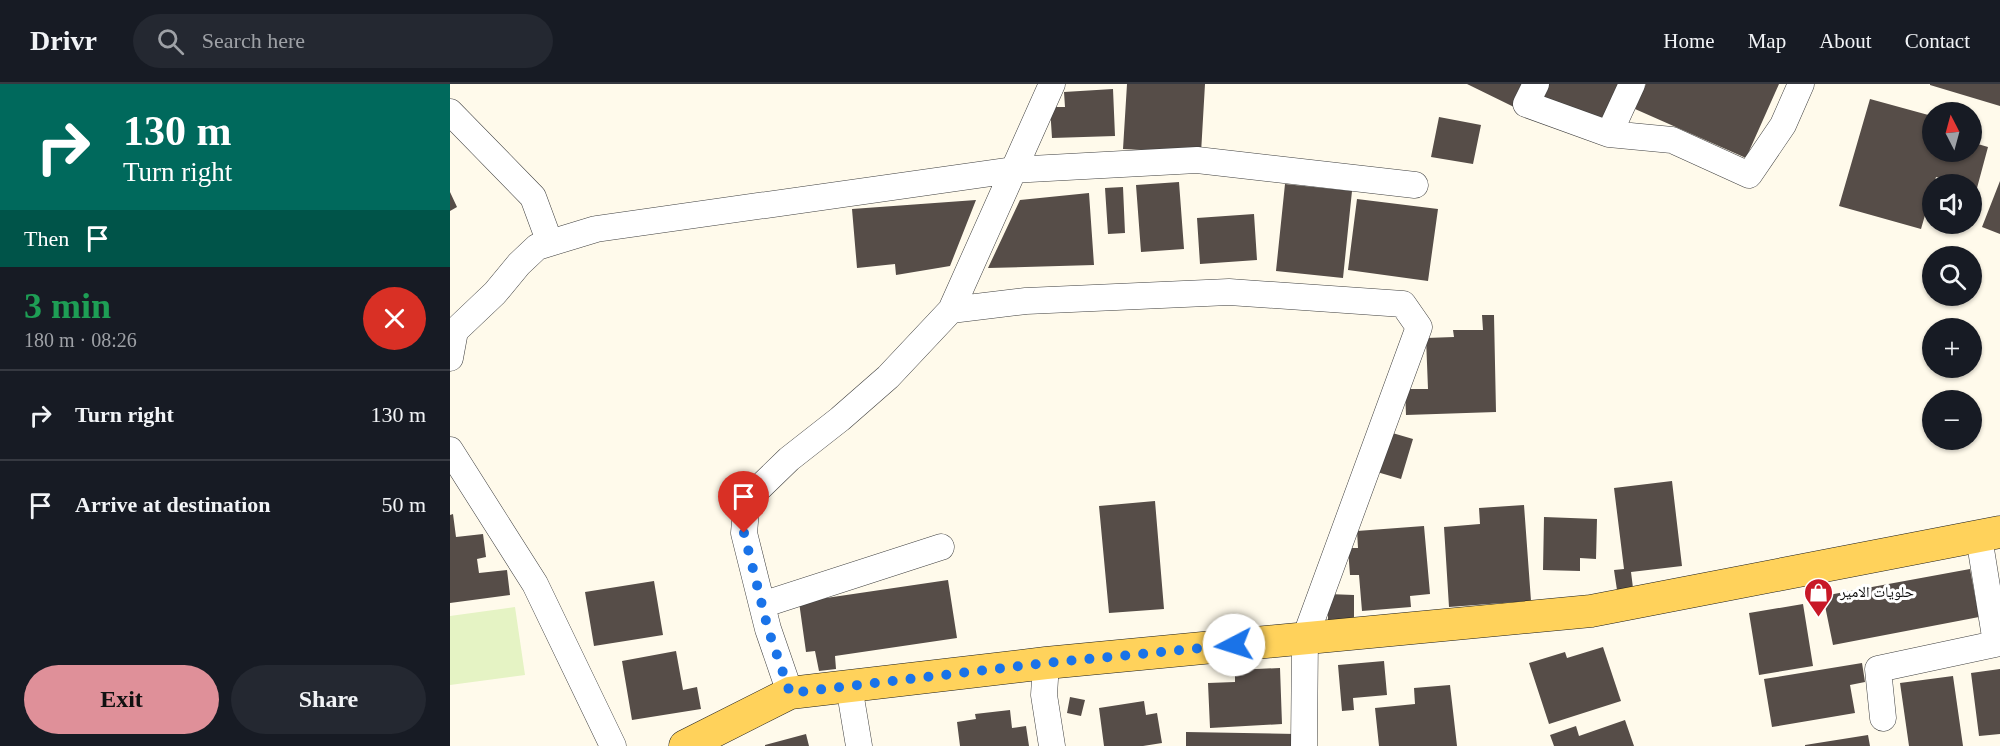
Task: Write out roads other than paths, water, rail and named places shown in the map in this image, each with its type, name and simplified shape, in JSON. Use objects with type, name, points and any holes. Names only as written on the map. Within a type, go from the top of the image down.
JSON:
[{"type":"main road","points":[[686,746],[790,693],[1046,663],[1591,611],[1989,534]]},
{"type":"street","points":[[790,693],[762,605],[744,533],[746,510],[756,491],[789,459],[888,377],[951,310],[1052,84]]},
{"type":"street","points":[[1536,84],[1526,104],[1609,134],[1672,140],[1749,175],[1783,125],[1801,84]]},
{"type":"street","points":[[1609,134],[1632,84]]},
{"type":"street","points":[[450,112],[533,197],[550,243]]},
{"type":"street","points":[[450,358],[455,331],[495,293],[537,246],[596,230],[1013,170],[1197,160],[1415,185]]},
{"type":"street","points":[[951,310],[1026,301],[1229,292],[1402,304],[1419,327],[1305,638],[1304,746]]},
{"type":"street","points":[[450,450],[535,584],[613,746]]},
{"type":"street","points":[[1883,718],[1878,669],[1998,643],[1989,534]]},
{"type":"street","points":[[762,605],[941,548]]},
{"type":"street","points":[[1046,663],[1044,695],[1052,746]]},
{"type":"street","points":[[849,686],[859,746]]},
{"type":"place","name":"حلويات الامير","points":[[1819,618]]}]
